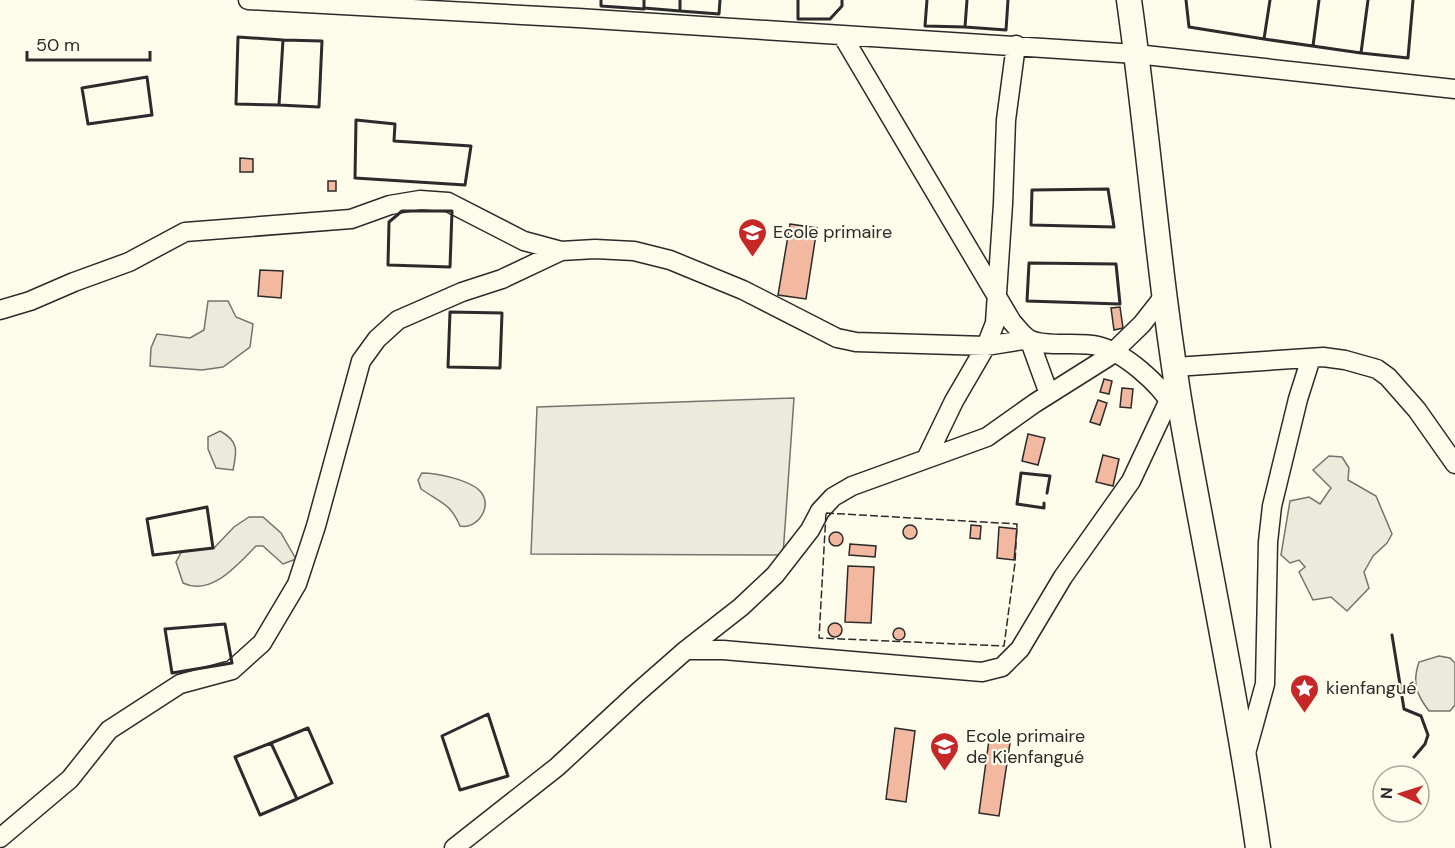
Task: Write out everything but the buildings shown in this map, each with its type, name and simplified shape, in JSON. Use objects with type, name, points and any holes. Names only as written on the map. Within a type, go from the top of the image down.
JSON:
[{"type":"main road","points":[[1131,11],[1164,296],[1183,422],[1231,674],[1258,848]]},
{"type":"street","points":[[248,0],[315,2],[1016,45],[1136,54],[1455,89]]},
{"type":"street","points":[[1120,0],[1131,11]]},
{"type":"street","points":[[842,35],[996,297],[1012,322],[1029,339],[1049,394]]},
{"type":"street","points":[[926,459],[954,401],[986,346],[994,323],[1004,204],[1006,120],[1016,45]]},
{"type":"street","points":[[0,310],[30,301],[129,262],[185,232],[351,219],[390,205],[420,200],[448,202],[524,241],[561,251],[595,249],[634,251],[670,260],[743,290],[837,338],[856,342],[986,346],[1029,339],[1051,343],[1097,345],[1114,351],[1146,376],[1169,400],[1183,422]]},
{"type":"street","points":[[0,838],[16,827],[70,779],[109,730],[180,684],[232,670],[262,643],[297,584],[316,526],[361,362],[377,339],[398,320],[462,292],[502,279],[561,251]]},
{"type":"street","points":[[454,848],[557,767],[686,650],[741,607],[775,574],[810,530],[819,511],[833,497],[852,486],[987,437],[1108,357],[1142,324],[1164,296]]},
{"type":"street","points":[[1245,758],[1265,684],[1268,542],[1272,506],[1298,399],[1311,358]]},
{"type":"street","points":[[686,650],[735,651],[982,672],[1002,668],[1020,649],[1063,577],[1131,481],[1169,400],[1175,367],[1311,358],[1345,360],[1377,369],[1388,377],[1417,410],[1455,464]]},
{"type":"shaded area","points":[[208,301],[228,301],[236,317],[253,324],[250,347],[223,367],[202,370],[150,366],[151,348],[157,334],[190,338],[204,330]]},
{"type":"shaded area","points":[[794,398],[783,555],[531,554],[537,407]]},
{"type":"shaded area","points":[[220,431],[234,443],[233,470],[216,468],[208,449],[208,437]]},
{"type":"shaded area","points":[[1329,456],[1342,457],[1349,468],[1348,480],[1376,496],[1392,534],[1387,543],[1373,556],[1364,572],[1369,588],[1347,611],[1331,597],[1313,600],[1299,572],[1305,567],[1299,560],[1290,563],[1281,555],[1290,501],[1309,497],[1320,504],[1331,488],[1313,470]]},
{"type":"shaded area","points":[[422,473],[453,478],[475,487],[484,497],[482,516],[472,524],[460,526],[449,508],[421,489],[418,480]]},
{"type":"shaded area","points":[[249,517],[263,517],[281,533],[296,559],[283,564],[263,546],[256,546],[232,569],[214,582],[204,586],[183,583],[176,562],[182,551],[214,548],[234,527]]},
{"type":"shaded area","points":[[1439,656],[1450,658],[1455,663],[1455,705],[1450,711],[1429,711],[1416,688],[1419,662]]},
{"type":"fence","points":[[826,513],[1017,524],[1015,563],[1004,646],[819,638],[826,513]]},
{"type":"wall","points":[[601,0],[601,6],[644,9],[644,0]]},
{"type":"wall","points":[[680,0],[680,11],[719,14],[720,0]]},
{"type":"wall","points":[[798,0],[798,19],[830,19],[842,6],[842,0]]},
{"type":"wall","points":[[927,0],[925,26],[965,27]]},
{"type":"wall","points":[[967,0],[965,27],[1006,30],[1008,0]]},
{"type":"wall","points":[[1186,0],[1189,27],[1264,38]]},
{"type":"wall","points":[[1270,0],[1264,39],[1361,53],[1368,0]]},
{"type":"wall","points":[[1313,46],[1319,0]]},
{"type":"wall","points":[[1361,51],[1361,53],[1408,58],[1413,0]]},
{"type":"wall","points":[[644,8],[680,11],[680,9]]},
{"type":"wall","points":[[238,37],[283,40],[279,105],[236,104],[238,37]]},
{"type":"wall","points":[[283,40],[322,41],[319,107],[279,105],[283,40]]},
{"type":"wall","points":[[147,77],[152,115],[88,124],[82,88],[147,77]]},
{"type":"wall","points":[[356,120],[395,124],[394,141],[471,146],[465,185],[355,178],[356,120]]},
{"type":"wall","points":[[1108,189],[1114,227],[1031,225],[1032,190],[1108,189]]},
{"type":"wall","points":[[402,211],[452,211],[450,267],[388,265],[389,222],[402,211]]},
{"type":"wall","points":[[1029,263],[1116,264],[1120,304],[1027,301],[1029,263]]},
{"type":"wall","points":[[450,312],[502,313],[500,368],[448,367],[450,312]]},
{"type":"wall","points":[[1044,503],[1044,508],[1017,504],[1021,473],[1050,476],[1047,493]]},
{"type":"wall","points":[[207,507],[213,548],[153,555],[147,519],[207,507]]},
{"type":"wall","points":[[225,624],[232,663],[172,673],[165,629],[225,624]]},
{"type":"wall","points":[[1392,635],[1404,709],[1421,716],[1428,735],[1425,744],[1414,757]]},
{"type":"wall","points":[[488,714],[508,776],[460,790],[442,736],[488,714]]},
{"type":"wall","points":[[308,728],[332,783],[297,799],[271,743],[308,728]]},
{"type":"wall","points":[[271,743],[297,799],[260,815],[235,757],[271,743]]},
{"type":"place","name":"Ecole primaire","points":[[752,258]]},
{"type":"place","name":"kienfangué","points":[[1305,714]]},
{"type":"place","name":"Ecole primaire de Kienfangué","points":[[945,772]]}]
